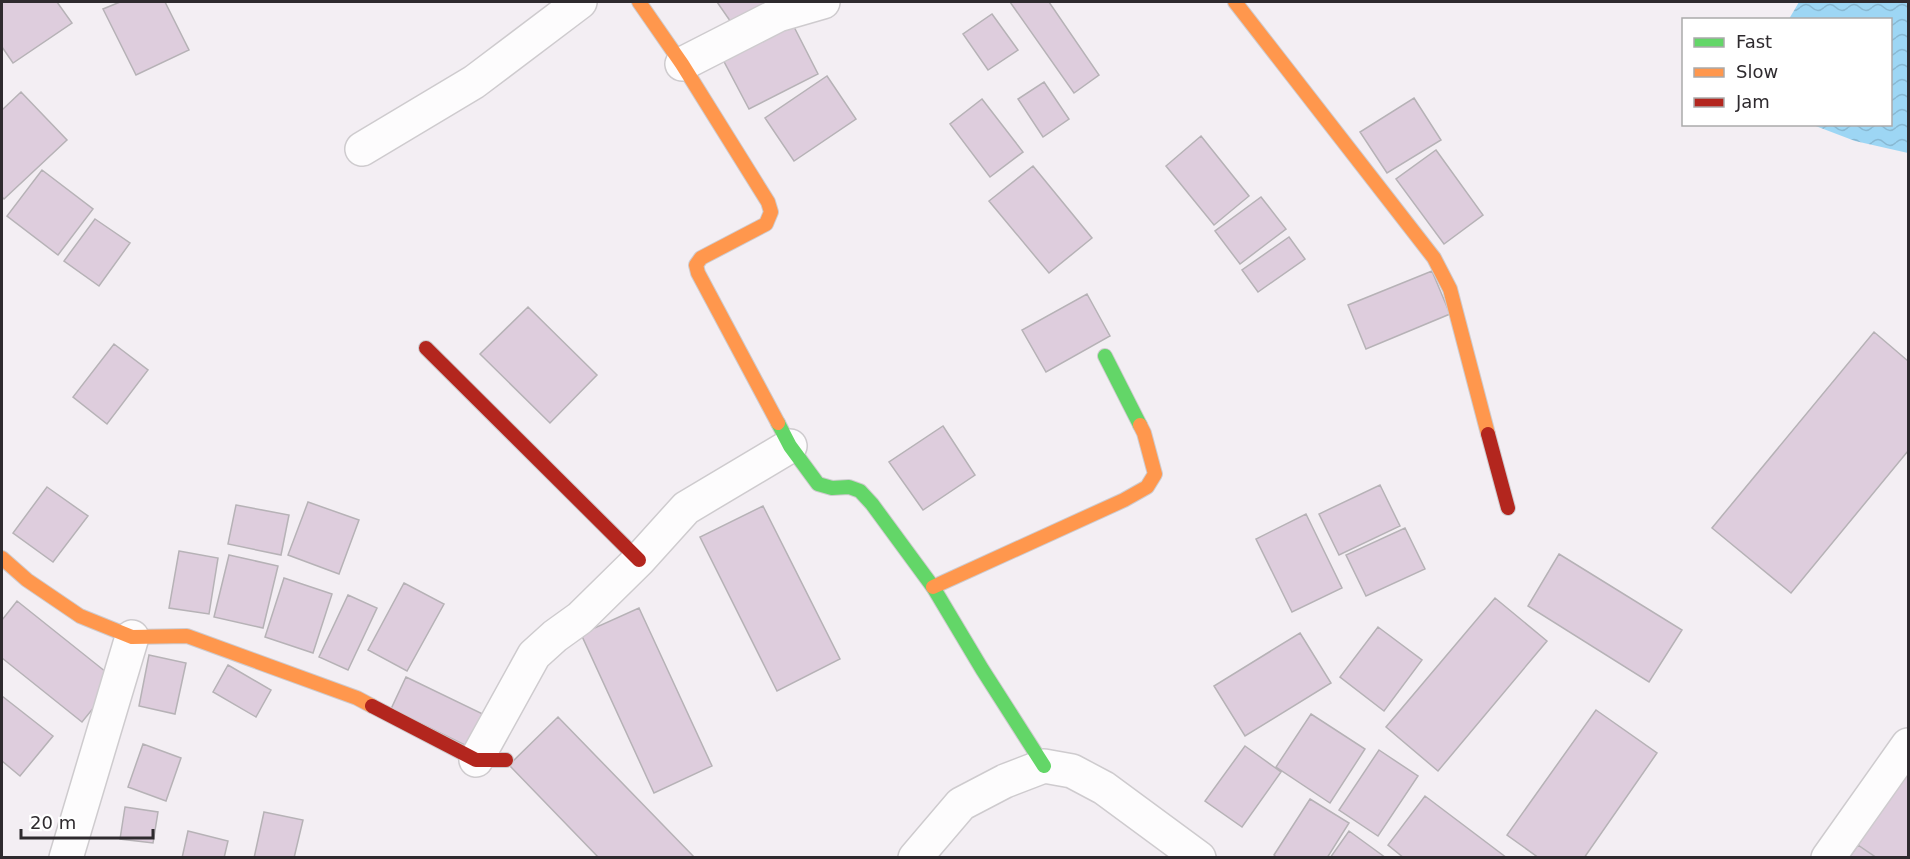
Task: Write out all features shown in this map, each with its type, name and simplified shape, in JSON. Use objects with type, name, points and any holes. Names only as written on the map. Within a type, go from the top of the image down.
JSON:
[{"type":"street","points":[[362,149],[474,82],[580,2]]},
{"type":"street","points":[[639,2],[682,64],[768,202],[771,212],[765,224],[701,258],[696,265],[698,273],[790,446],[818,484],[832,488],[849,487],[860,491],[872,504],[933,587],[1044,766]]},
{"type":"street","points":[[682,64],[778,15],[823,2]]},
{"type":"street","points":[[1235,2],[1434,258],[1449,289],[1508,508]]},
{"type":"street","points":[[426,348],[639,560]]},
{"type":"street","points":[[933,587],[1124,500],[1153,481],[1155,474],[1144,433],[1104,356]]},
{"type":"street","points":[[2,558],[27,579],[80,616],[132,637],[187,636],[357,698],[491,760],[534,656],[555,636],[580,618],[639,560],[686,508],[790,446]]},
{"type":"street","points":[[66,858],[132,637]]},
{"type":"street","points":[[1828,858],[1908,745]]},
{"type":"street","points":[[915,858],[961,804],[1005,781],[1044,766],[1072,771],[1104,788],[1199,858]]},
{"type":"water","points":[[1799,2],[1908,2],[1908,153],[1855,141],[1816,126],[1892,126],[1892,18],[1790,18]]},
{"type":"building","points":[[2,2],[57,2],[72,23],[13,63],[2,47]]},
{"type":"building","points":[[120,2],[165,2],[189,50],[136,75],[103,9]]},
{"type":"building","points":[[717,2],[775,2],[735,28]]},
{"type":"building","points":[[1010,2],[1049,2],[1099,75],[1074,93]]},
{"type":"building","points":[[992,14],[1018,50],[988,70],[963,34]]},
{"type":"building","points":[[790,19],[818,74],[749,109],[720,54]]},
{"type":"building","points":[[827,76],[856,119],[794,161],[765,118]]},
{"type":"building","points":[[1044,82],[1069,119],[1043,137],[1018,99]]},
{"type":"building","points":[[21,92],[67,140],[4,199],[2,197],[2,110]]},
{"type":"building","points":[[1414,98],[1441,140],[1387,173],[1360,132]]},
{"type":"building","points":[[982,99],[1023,152],[990,177],[950,124]]},
{"type":"building","points":[[1201,136],[1249,196],[1214,225],[1166,166]]},
{"type":"building","points":[[1436,150],[1483,215],[1444,244],[1396,179]]},
{"type":"building","points":[[1033,166],[1092,238],[1049,273],[989,201]]},
{"type":"building","points":[[42,170],[93,209],[58,255],[7,216]]},
{"type":"building","points":[[1261,197],[1286,229],[1240,264],[1215,231]]},
{"type":"building","points":[[95,219],[130,243],[99,286],[64,261]]},
{"type":"building","points":[[1289,237],[1305,259],[1258,292],[1242,270]]},
{"type":"building","points":[[1432,271],[1450,314],[1366,349],[1348,305]]},
{"type":"building","points":[[1087,294],[1110,336],[1046,372],[1022,330]]},
{"type":"building","points":[[528,307],[597,375],[550,423],[480,354]]},
{"type":"building","points":[[1874,332],[1908,361],[1908,451],[1791,593],[1712,528]]},
{"type":"building","points":[[114,344],[148,370],[107,424],[73,397]]},
{"type":"building","points":[[943,426],[975,475],[923,510],[889,462]]},
{"type":"building","points":[[1380,485],[1400,526],[1339,555],[1319,514]]},
{"type":"building","points":[[47,487],[88,516],[53,562],[13,533]]},
{"type":"building","points":[[308,502],[359,520],[339,574],[288,555]]},
{"type":"building","points":[[236,505],[289,515],[281,555],[228,544]]},
{"type":"building","points":[[763,506],[840,659],[777,691],[700,537]]},
{"type":"building","points":[[1306,514],[1342,588],[1292,612],[1256,539]]},
{"type":"building","points":[[1405,528],[1425,569],[1366,596],[1346,555]]},
{"type":"building","points":[[179,551],[218,558],[209,614],[169,608]]},
{"type":"building","points":[[1559,554],[1682,630],[1649,682],[1528,606]]},
{"type":"building","points":[[229,555],[278,566],[263,628],[214,617]]},
{"type":"building","points":[[284,578],[332,594],[313,653],[265,637]]},
{"type":"building","points":[[404,583],[444,604],[407,671],[368,650]]},
{"type":"building","points":[[348,595],[377,608],[348,670],[319,657]]},
{"type":"building","points":[[1495,598],[1547,641],[1438,771],[1386,727]]},
{"type":"building","points":[[17,601],[116,680],[82,722],[2,658],[2,620]]},
{"type":"building","points":[[639,608],[712,766],[654,793],[581,634]]},
{"type":"building","points":[[1378,627],[1422,660],[1384,711],[1340,677]]},
{"type":"building","points":[[1300,633],[1331,683],[1245,736],[1214,686]]},
{"type":"building","points":[[149,655],[186,663],[175,714],[139,706]]},
{"type":"building","points":[[228,665],[271,690],[256,717],[213,692]]},
{"type":"building","points":[[406,677],[489,717],[473,749],[391,709]]},
{"type":"building","points":[[2,696],[53,736],[20,776],[2,761]]},
{"type":"building","points":[[1596,710],[1657,753],[1584,858],[1539,858],[1507,835]]},
{"type":"building","points":[[1311,714],[1365,749],[1330,803],[1276,767]]},
{"type":"building","points":[[558,717],[695,858],[599,858],[509,765]]},
{"type":"building","points":[[143,744],[181,758],[166,801],[128,787]]},
{"type":"building","points":[[1245,746],[1281,772],[1242,827],[1205,801]]},
{"type":"building","points":[[1379,750],[1418,776],[1378,836],[1339,810]]},
{"type":"building","points":[[1908,768],[1908,858],[1877,858],[1858,845]]},
{"type":"building","points":[[1425,796],[1507,858],[1404,858],[1388,845]]},
{"type":"building","points":[[1310,799],[1349,823],[1327,858],[1277,858],[1274,855]]},
{"type":"building","points":[[125,807],[158,812],[153,843],[120,839]]},
{"type":"building","points":[[264,812],[303,820],[294,858],[254,858]]},
{"type":"building","points":[[188,831],[228,841],[224,858],[182,858]]},
{"type":"building","points":[[1349,831],[1386,858],[1330,858]]},
{"type":"building","points":[[1858,845],[1877,858],[1849,858]]},
{"type":"traffic: fast","points":[[1105,356],[1140,425]]},
{"type":"traffic: fast","points":[[778,423],[790,446],[818,484],[832,488],[849,487],[860,491],[872,504],[933,587],[1044,766]]},
{"type":"traffic: slow","points":[[639,2],[682,64],[768,202],[771,212],[766,224],[701,258],[696,265],[698,273],[778,423]]},
{"type":"traffic: slow","points":[[1235,2],[1434,258],[1450,289],[1488,434]]},
{"type":"traffic: slow","points":[[933,587],[1124,500],[1147,487],[1155,474],[1140,425]]},
{"type":"traffic: slow","points":[[2,558],[27,580],[80,616],[132,637],[187,636],[357,698],[372,706]]},
{"type":"traffic: jam","points":[[426,348],[639,560]]},
{"type":"traffic: jam","points":[[1488,434],[1508,508]]},
{"type":"traffic: jam","points":[[372,706],[476,760],[506,760]]}]
